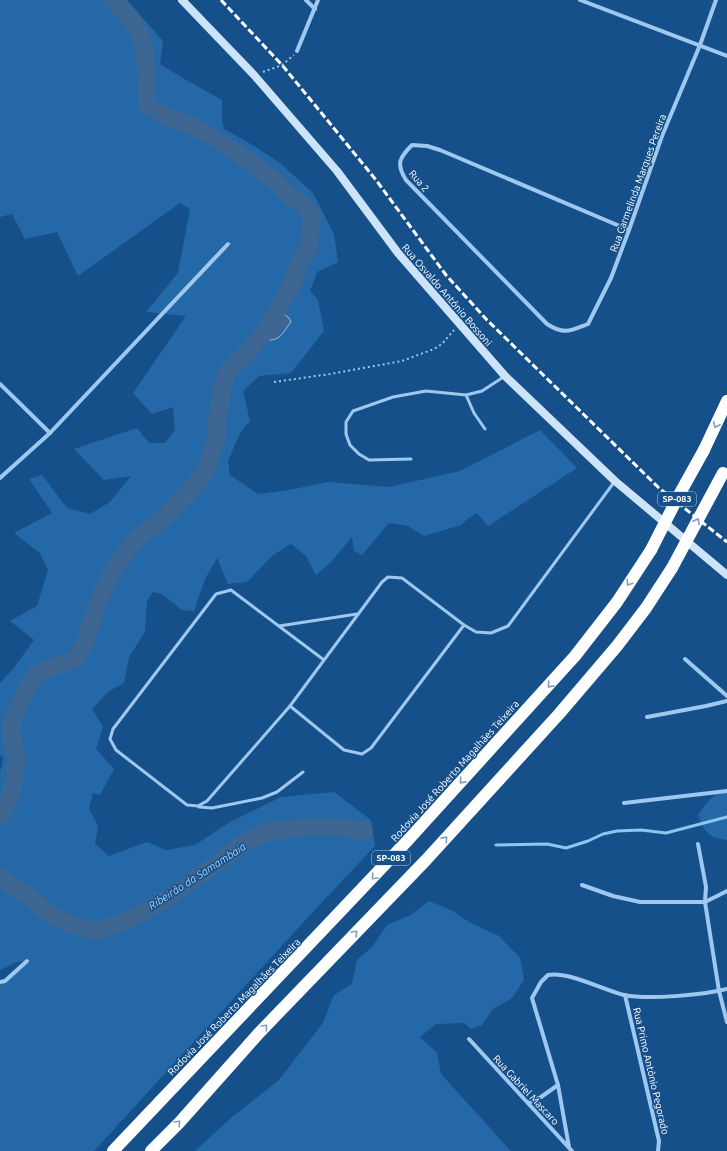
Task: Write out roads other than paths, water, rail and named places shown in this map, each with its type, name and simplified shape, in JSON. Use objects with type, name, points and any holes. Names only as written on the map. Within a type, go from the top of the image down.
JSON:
[{"type":"highway","name":"Rodovia José Roberto Magalhães Teixeira","points":[[113,1151],[409,839],[575,656],[617,602],[651,550],[704,450],[727,401]]},
{"type":"highway","name":"SP-083","points":[[151,1151],[259,1034],[426,860],[559,714],[617,646],[646,608],[672,568],[725,470]]},
{"type":"street","name":"Rua Osvaldo Antônio Bossoni","points":[[182,0],[254,75],[337,171],[398,253],[505,376],[615,481],[727,574]]},
{"type":"street","points":[[306,0],[315,9]]},
{"type":"street","points":[[297,51],[318,0]]},
{"type":"street","points":[[580,0],[727,56]]},
{"type":"street","name":"Rua Carmelinda Marques Pereira","points":[[588,324],[611,278],[662,136],[700,45],[716,0]]},
{"type":"street","name":"Rua 2","points":[[588,324],[564,332],[547,324],[406,180],[400,170],[400,162],[403,154],[412,145],[427,146],[440,150],[629,230]]},
{"type":"street","points":[[0,478],[50,433],[228,244]]},
{"type":"street","points":[[0,384],[50,433]]},
{"type":"street","points":[[685,659],[727,696]]},
{"type":"street","points":[[647,717],[727,701]]},
{"type":"street","points":[[624,803],[727,791]]},
{"type":"street","points":[[698,844],[706,887],[706,902],[719,991],[727,1022]]},
{"type":"street","points":[[582,885],[613,896],[640,902],[706,902],[727,891]]},
{"type":"street","points":[[0,982],[5,981],[27,961]]},
{"type":"street","points":[[570,1149],[558,1085],[532,998],[541,982],[548,975],[561,975],[625,995],[653,997],[698,994],[727,989]]},
{"type":"street","name":"Rua Primo Antônio Pegorado","points":[[625,995],[659,1141],[658,1151]]},
{"type":"street","name":"Rua Gabriel Mascaro","points":[[469,1039],[570,1149]]},
{"type":"street","points":[[528,1103],[541,1097],[558,1085]]},
{"type":"lane","points":[[411,459],[369,460],[359,454],[350,445],[346,434],[346,422],[353,412],[393,397],[426,392],[466,395],[482,391],[505,376]]},
{"type":"lane","points":[[466,395],[474,413],[485,429]]},
{"type":"lane","points":[[198,806],[207,801],[290,706],[382,582],[388,577],[402,578],[464,625],[476,632],[491,633],[508,626],[615,481]]},
{"type":"lane","points":[[303,772],[277,792],[262,798],[212,808],[187,805],[116,750],[110,739],[113,729],[216,594],[231,590],[324,660]]},
{"type":"lane","points":[[279,626],[358,614]]},
{"type":"lane","points":[[290,706],[344,750],[362,754],[371,748],[464,625]]},
{"type":"waterway","name":"Ribeirão da Samambaia","points":[[0,816],[9,800],[15,776],[16,755],[11,734],[13,718],[29,685],[36,674],[76,659],[84,645],[103,591],[113,571],[123,556],[135,540],[163,519],[203,476],[217,437],[217,421],[222,388],[227,372],[254,345],[266,330],[289,290],[309,246],[312,216],[302,204],[286,193],[273,179],[239,154],[204,132],[185,123],[171,119],[148,106],[144,44],[138,30],[129,16],[112,0]]},
{"type":"waterway","points":[[496,845],[547,844],[566,848],[588,841],[603,834],[617,831],[641,830],[666,833],[727,817]]},
{"type":"waterway","name":"Ribeirão da Samambaia","points":[[0,876],[8,884],[28,895],[47,913],[67,923],[95,931],[134,917],[169,897],[243,844],[259,835],[273,831],[311,827],[339,827],[364,831]]},
{"type":"railway","points":[[221,0],[282,65],[376,180],[446,275],[487,320],[659,488],[727,542]]}]
